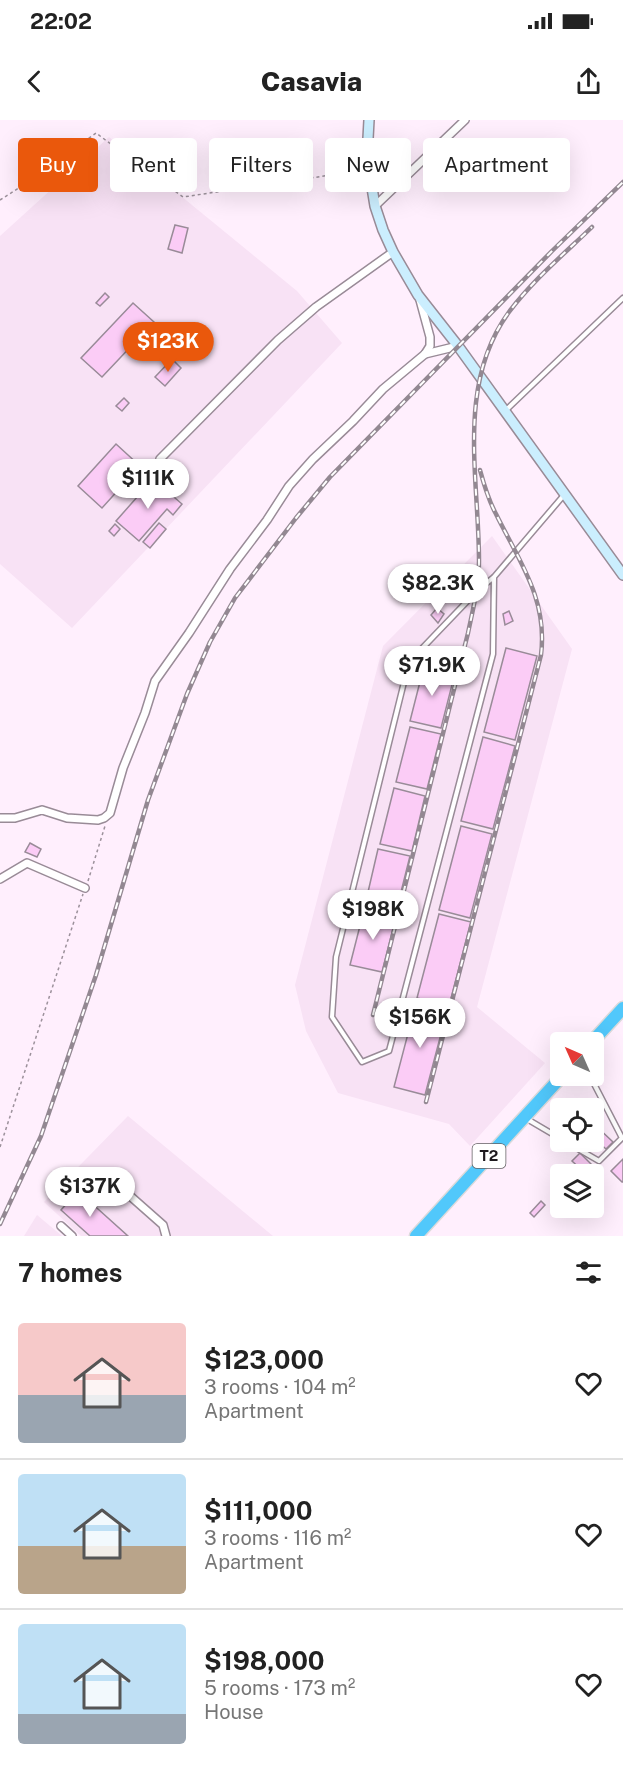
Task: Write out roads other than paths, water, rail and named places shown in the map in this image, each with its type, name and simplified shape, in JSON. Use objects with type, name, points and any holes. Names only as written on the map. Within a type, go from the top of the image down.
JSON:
[{"type":"highway","points":[[601,1032],[623,1008]]},
{"type":"highway","name":"T2","points":[[416,1236],[553,1086]]},
{"type":"main road","points":[[369,120],[367,157],[375,206],[393,252],[418,295],[458,346],[623,575]]},
{"type":"street","points":[[375,206],[465,120]]},
{"type":"street","points":[[160,459],[278,340],[316,307],[393,252]]},
{"type":"street","points":[[0,818],[15,818],[42,810],[67,818],[98,820],[110,813],[123,768],[145,714],[155,681],[230,569],[289,486],[383,389],[425,354],[430,346],[430,337],[418,295]]},
{"type":"street","points":[[425,354],[458,346]]},
{"type":"street","points":[[0,879],[27,863],[85,888]]},
{"type":"street","points":[[103,1172],[163,1225],[166,1236]]},
{"type":"street","points":[[61,1226],[72,1236]]},
{"type":"lane","points":[[504,411],[623,298]]},
{"type":"lane","points":[[494,577],[493,654],[389,1051],[362,1062],[332,1017],[336,957],[409,662],[478,590],[494,577],[565,494]]},
{"type":"lane","points":[[583,1152],[599,1161],[622,1138],[604,1103]]},
{"type":"lane","points":[[524,1117],[550,1132]]},
{"type":"railway","points":[[0,1224],[41,1136],[96,975],[148,800],[187,694],[210,642],[235,598],[330,477],[623,182]]},
{"type":"railway","points":[[373,1015],[475,597],[479,561],[474,432],[476,401],[482,370],[492,340],[518,300],[592,227]]},
{"type":"railway","points":[[426,1102],[541,655],[542,635],[536,598],[530,581],[491,504],[480,470]]}]
